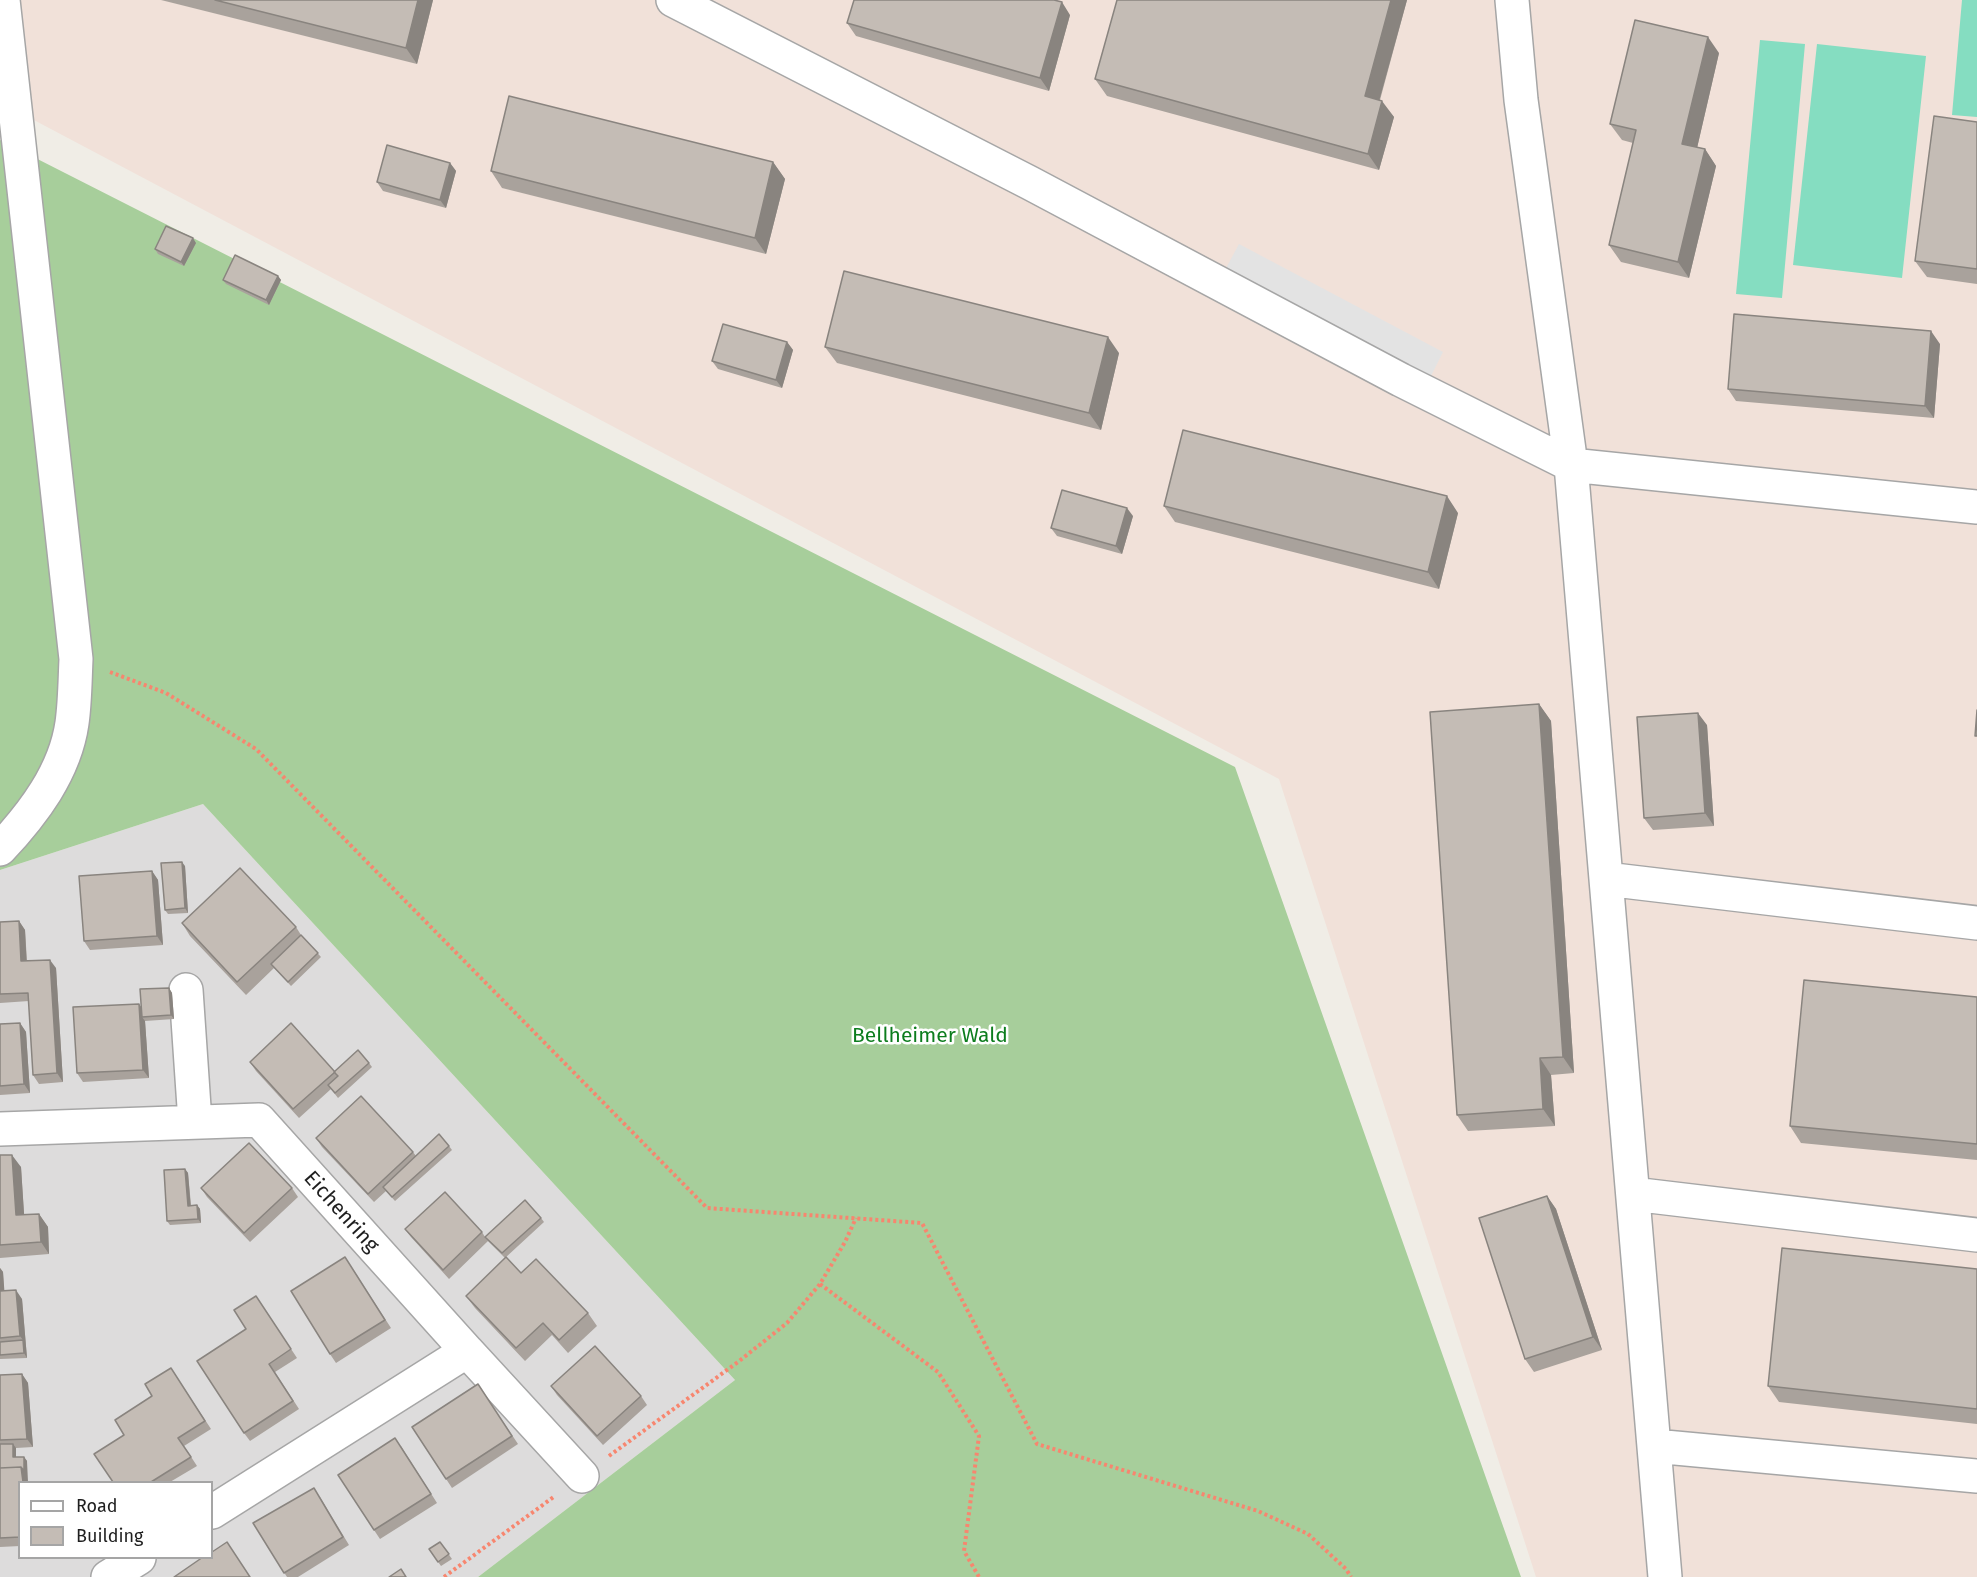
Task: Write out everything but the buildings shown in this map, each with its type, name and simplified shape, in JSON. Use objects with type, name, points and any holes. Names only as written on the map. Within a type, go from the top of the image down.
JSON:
[{"type":"street","points":[[0,849],[23,823],[53,779],[65,753],[72,724],[76,659],[3,0]]},
{"type":"street","points":[[674,0],[1040,189],[1401,380],[1571,465],[1977,507]]},
{"type":"street","points":[[1512,0],[1521,100],[1571,465],[1665,1577]]},
{"type":"street","points":[[1606,879],[1977,923]]},
{"type":"street","points":[[186,990],[195,1122]]},
{"type":"street","name":"Eichenring","points":[[0,1130],[259,1120],[582,1476]]},
{"type":"street","points":[[1633,1194],[1977,1235]]},
{"type":"street","points":[[213,1511],[467,1351]]},
{"type":"street","points":[[1654,1446],[1977,1476]]},
{"type":"street","points":[[108,1577],[136,1559]]},
{"type":"path","points":[[76,659],[166,693],[256,749],[707,1208],[922,1223],[1037,1444],[1258,1511],[1308,1534],[1346,1569],[1351,1577]]},
{"type":"path","points":[[444,1577],[738,1362],[787,1323],[820,1284],[845,1242],[856,1218]]},
{"type":"path","points":[[820,1284],[938,1372],[979,1436],[964,1551],[979,1577]]},
{"type":"shaded area","points":[[19,0],[1977,0],[1977,1577],[1536,1577],[1279,779],[32,119]]},
{"type":"shaded area","points":[[1239,244],[1443,352],[1430,378],[1225,270]]},
{"type":"shaded area","points":[[203,804],[735,1380],[478,1577],[0,1577],[0,870]]},
{"type":"green space","points":[[1962,0],[1977,0],[1977,117],[1952,115]]},
{"type":"green space","points":[[1760,40],[1805,44],[1782,298],[1736,294]]},
{"type":"green space","points":[[1817,44],[1926,56],[1902,278],[1793,265]]},
{"type":"green space","name":"Bellheimer Wald","points":[[0,140],[1235,767],[1521,1577],[478,1577],[735,1380],[203,804],[0,870]]}]
